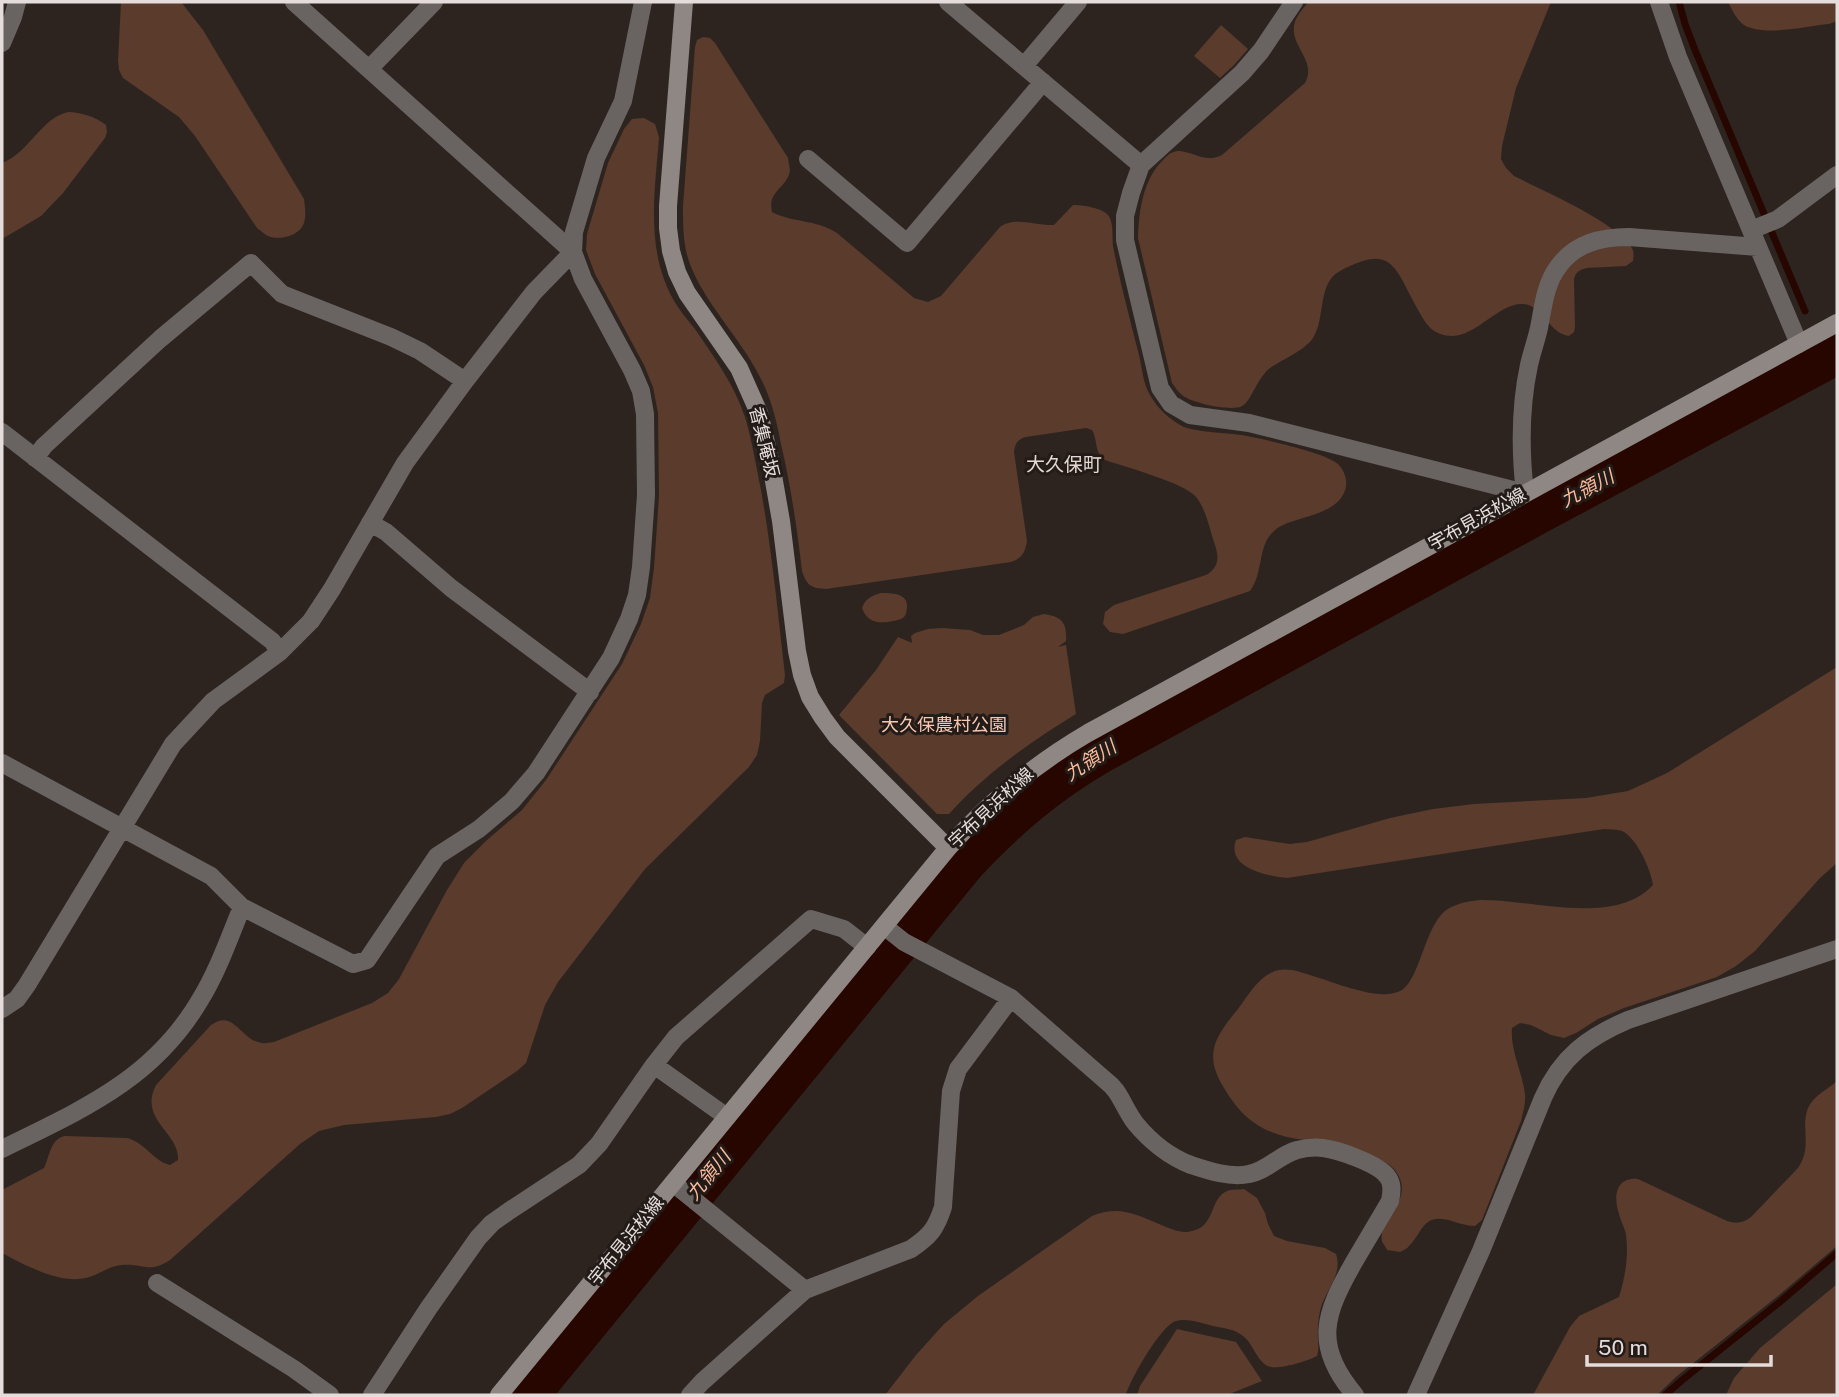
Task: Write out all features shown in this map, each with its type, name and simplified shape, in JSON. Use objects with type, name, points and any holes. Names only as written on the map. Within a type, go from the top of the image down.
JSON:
[{"type":"main road","name":"香集庵坂","points":[[684,2],[668,206],[671,251],[687,293],[739,368],[759,413],[781,521],[802,675],[810,697],[837,737],[948,848]]},
{"type":"main road","name":"宇布見浜松線","points":[[499,1395],[684,1192],[727,1117],[867,947],[894,934],[948,848],[1000,795],[1062,748],[1837,323]]},
{"type":"street","points":[[2,43],[17,2]]},
{"type":"street","points":[[294,2],[573,252]]},
{"type":"street","points":[[369,69],[434,2]]},
{"type":"street","points":[[2,764],[211,876],[242,907],[353,964],[367,960],[437,856],[479,829],[512,801],[536,773],[611,658],[629,620],[637,595],[641,567],[646,495],[645,414],[641,391],[583,279],[573,252],[574,232],[596,158],[623,101],[643,2]]},
{"type":"street","points":[[948,2],[1141,164]]},
{"type":"street","points":[[1024,66],[1078,2]]},
{"type":"street","points":[[1294,2],[1261,51],[1242,73],[1141,164],[1125,216],[1125,240],[1160,388],[1171,404],[1190,415],[1249,424],[1525,493],[1521,439],[1529,363],[1548,286],[1557,268],[1571,253],[1588,242],[1608,237],[1758,247]]},
{"type":"street","points":[[1659,2],[1678,57],[1764,225]]},
{"type":"street","points":[[808,159],[907,243],[1043,82]]},
{"type":"street","points":[[1799,344],[1758,247],[1764,225],[1837,175]]},
{"type":"street","points":[[2,1009],[18,999],[27,985],[162,760],[213,701],[280,652],[311,621],[405,463],[534,292],[573,252]]},
{"type":"street","points":[[35,458],[44,446],[160,339],[251,263],[282,294],[391,337],[420,351],[465,381]]},
{"type":"street","points":[[4,437],[272,641],[280,652]]},
{"type":"street","points":[[370,523],[386,532],[451,588],[590,692]]},
{"type":"street","points":[[2,1149],[108,1094],[136,1076],[164,1049],[202,998],[242,907]]},
{"type":"street","points":[[372,1395],[478,1238],[492,1223],[579,1165],[599,1144],[676,1037],[811,919],[844,929],[867,947]]},
{"type":"street","points":[[894,934],[1011,998],[1105,1080],[1136,1124],[1151,1140],[1188,1164],[1231,1175],[1249,1174],[1266,1168],[1293,1151],[1322,1148],[1380,1169],[1389,1177],[1392,1189],[1390,1201],[1330,1310],[1327,1329],[1334,1366],[1354,1395]]},
{"type":"street","points":[[1416,1395],[1481,1251],[1549,1083],[1564,1062],[1583,1044],[1604,1030],[1837,949]]},
{"type":"street","points":[[690,1395],[805,1290],[911,1249],[926,1239],[937,1224],[943,1207],[954,1080],[958,1069],[1011,998]]},
{"type":"street","points":[[654,1065],[727,1117]]},
{"type":"street","points":[[684,1192],[805,1290]]},
{"type":"street","points":[[157,1283],[284,1362],[330,1395]]},
{"type":"green space","points":[[121,2],[181,2],[203,30],[304,199],[305,221],[299,230],[290,236],[275,238],[257,228],[195,136],[179,117],[123,78],[118,61]]},
{"type":"green space","points":[[1308,2],[1551,2],[1516,88],[1501,159],[1514,176],[1608,226],[1630,245],[1634,254],[1633,261],[1626,266],[1587,268],[1577,273],[1574,279],[1575,327],[1569,336],[1556,330],[1536,310],[1523,304],[1502,310],[1471,331],[1460,335],[1448,336],[1436,332],[1423,318],[1396,270],[1381,259],[1371,259],[1340,271],[1333,277],[1325,292],[1313,338],[1304,347],[1265,372],[1242,406],[1230,408],[1202,404],[1181,394],[1172,383],[1138,238],[1141,206],[1147,185],[1158,166],[1173,152],[1180,151],[1206,158],[1222,155],[1305,83],[1308,68],[1296,41],[1294,26]]},
{"type":"green space","points":[[1728,2],[1837,2],[1837,21],[1785,30],[1762,30],[1744,25]]},
{"type":"green space","points":[[1221,25],[1248,49],[1220,78],[1194,56]]},
{"type":"green space","points":[[710,38],[715,43],[788,158],[790,170],[786,181],[772,199],[772,212],[821,225],[837,233],[914,298],[928,302],[941,296],[1000,227],[1012,222],[1054,225],[1073,205],[1101,210],[1108,215],[1111,222],[1113,246],[1144,381],[1157,405],[1184,427],[1263,439],[1331,460],[1338,464],[1344,474],[1344,493],[1330,508],[1288,523],[1272,533],[1264,546],[1257,577],[1250,591],[1123,634],[1110,632],[1103,624],[1105,612],[1114,605],[1206,575],[1214,568],[1217,552],[1205,513],[1196,497],[1180,486],[1105,460],[1099,454],[1092,430],[1086,428],[1026,437],[1017,442],[1014,452],[1027,541],[1024,552],[1018,559],[826,589],[810,585],[802,571],[788,476],[769,398],[755,368],[699,284],[685,246],[683,206],[695,47],[697,40]]},
{"type":"green space","points":[[68,112],[102,122],[106,125],[105,138],[63,193],[41,216],[2,239],[2,163],[20,152],[50,121]]},
{"type":"green space","points":[[644,118],[655,124],[659,137],[654,220],[658,260],[664,280],[675,303],[716,360],[735,393],[747,426],[761,490],[785,675],[784,683],[765,695],[762,703],[757,755],[749,767],[645,869],[558,982],[545,1005],[526,1063],[462,1108],[436,1117],[344,1125],[319,1131],[300,1144],[170,1260],[157,1266],[122,1265],[76,1279],[42,1272],[2,1253],[2,1190],[44,1168],[53,1144],[60,1138],[127,1138],[134,1140],[164,1163],[170,1165],[178,1160],[173,1141],[152,1108],[152,1097],[156,1085],[211,1025],[226,1020],[255,1041],[274,1042],[372,1003],[388,993],[399,979],[464,863],[522,810],[546,780],[622,664],[650,598],[659,496],[658,413],[653,387],[644,365],[595,274],[586,250],[587,234],[608,163],[624,129],[632,119]]},
{"type":"green space","points":[[881,593],[902,596],[905,599],[907,608],[904,617],[883,622],[867,617],[862,608],[869,598]]},
{"type":"green space","name":"大久保農村公園","points":[[1044,614],[1060,619],[1066,630],[1066,641],[1058,647],[1066,645],[1076,714],[1009,760],[978,785],[949,814],[937,814],[839,715],[876,670],[898,637],[912,643],[911,636],[915,633],[942,628],[999,635]]},
{"type":"green space","points":[[1837,667],[1837,863],[1820,878],[1755,951],[1717,977],[1624,1008],[1564,1038],[1531,1025],[1520,1023],[1512,1028],[1513,1044],[1525,1094],[1524,1107],[1482,1220],[1475,1226],[1435,1219],[1426,1224],[1406,1249],[1400,1252],[1387,1250],[1382,1241],[1382,1233],[1402,1192],[1397,1173],[1392,1167],[1345,1145],[1278,1135],[1257,1125],[1232,1100],[1214,1065],[1215,1046],[1223,1028],[1251,991],[1272,972],[1291,970],[1359,990],[1379,994],[1393,993],[1408,984],[1432,928],[1438,918],[1453,906],[1480,900],[1595,908],[1617,905],[1636,898],[1653,885],[1638,847],[1628,835],[1618,830],[1604,829],[1287,878],[1259,872],[1242,864],[1234,850],[1236,840],[1245,837],[1290,844],[1307,842],[1390,818],[1433,809],[1586,798],[1628,791],[1667,773]]},
{"type":"green space","points":[[1837,1081],[1837,1246],[1657,1395],[1533,1395],[1570,1327],[1579,1316],[1619,1297],[1627,1250],[1616,1201],[1621,1184],[1638,1179],[1727,1221],[1745,1221],[1798,1168],[1805,1152],[1808,1108],[1817,1096]]},
{"type":"green space","points":[[1244,1189],[1257,1198],[1274,1236],[1325,1248],[1336,1254],[1337,1269],[1320,1313],[1317,1356],[1294,1364],[1271,1367],[1262,1362],[1240,1334],[1229,1329],[1180,1320],[1162,1332],[1140,1366],[1126,1395],[885,1395],[944,1324],[978,1296],[1092,1216],[1121,1211],[1189,1232],[1205,1224],[1221,1195],[1229,1190]]},
{"type":"green space","points":[[1837,1284],[1837,1395],[1726,1395],[1734,1378],[1760,1348]]},
{"type":"green space","points":[[1177,1329],[1236,1342],[1262,1381],[1227,1395],[1137,1395]]},
{"type":"waterway","points":[[1679,2],[1695,50],[1805,311]]},
{"type":"waterway","name":"九領川","points":[[1829,351],[1832,355]]},
{"type":"waterway","name":"九領川","points":[[527,1395],[964,862],[1027,802],[1099,752],[1837,352]]},
{"type":"waterway","points":[[1665,1395],[1837,1253]]},
{"type":"district","name":"大久保町","points":[[1064,464]]}]
